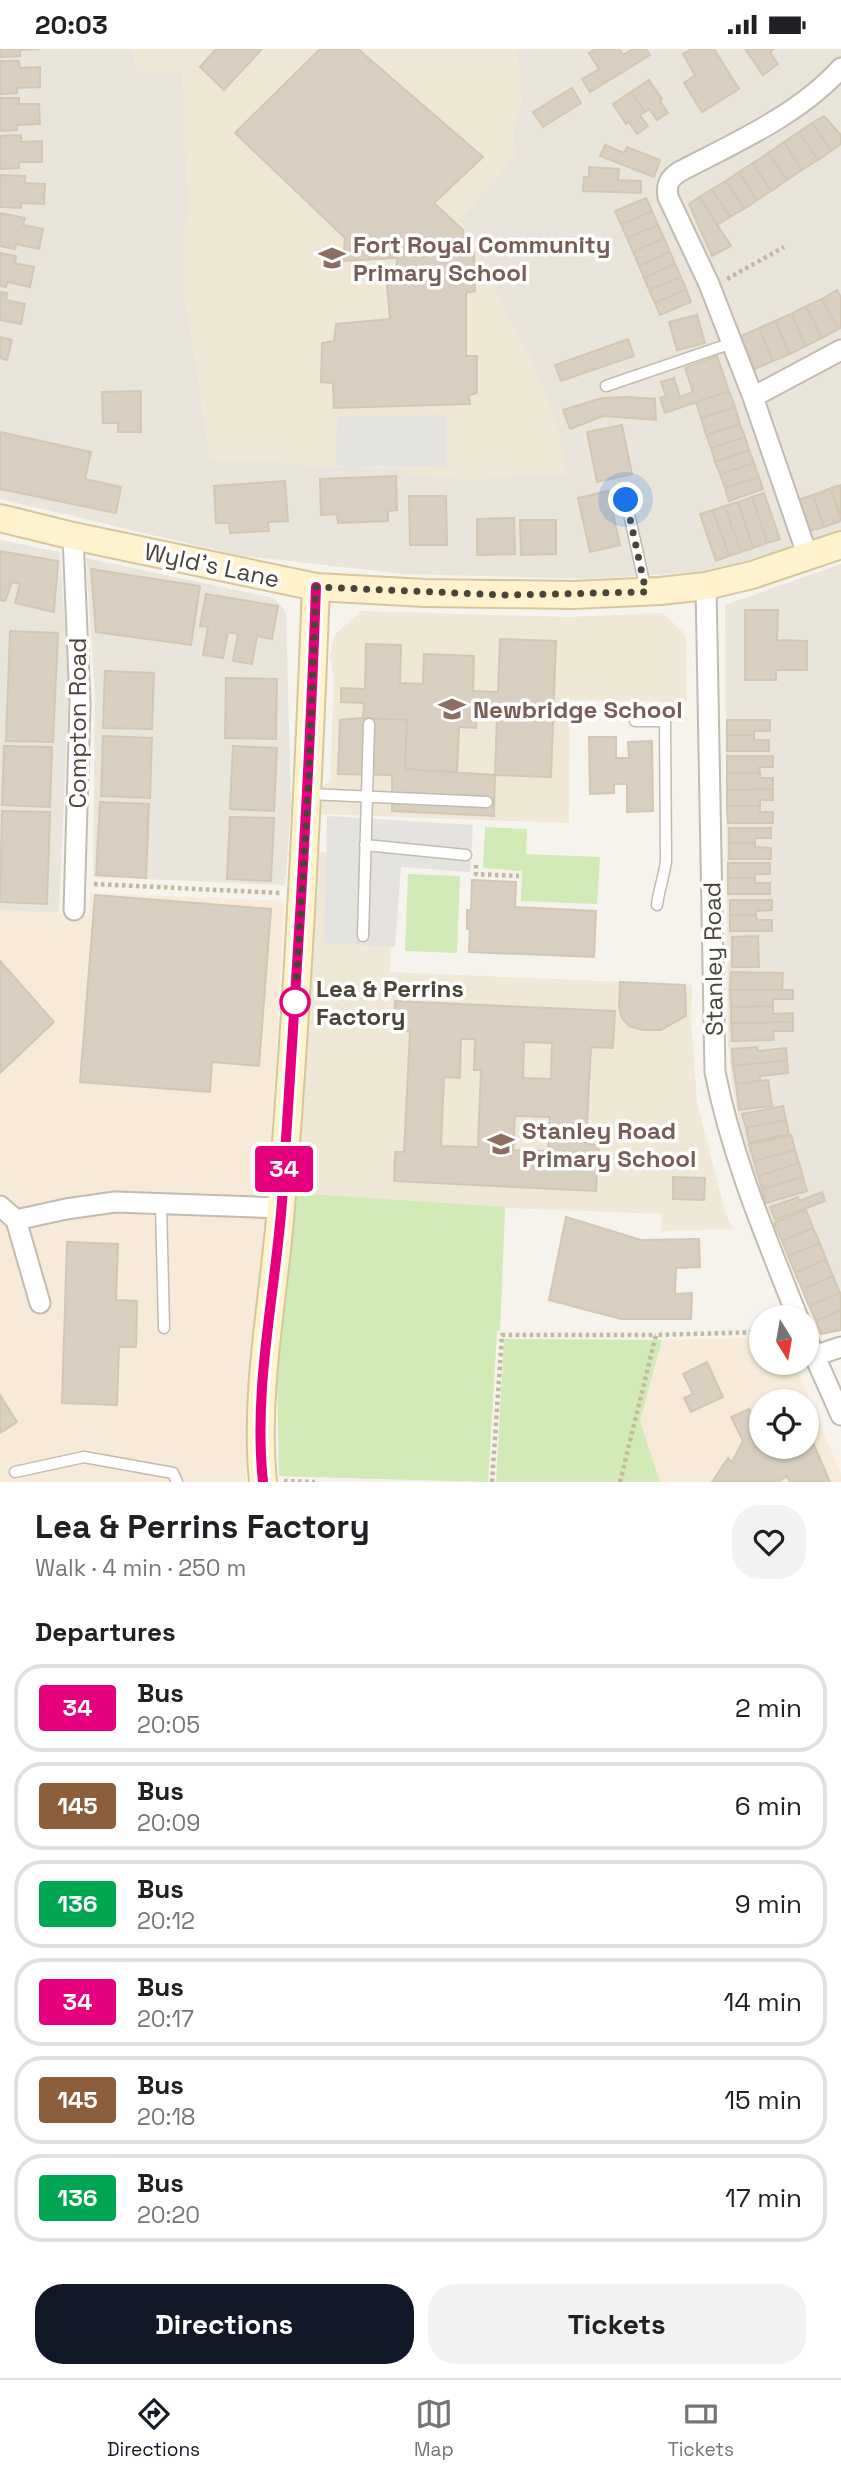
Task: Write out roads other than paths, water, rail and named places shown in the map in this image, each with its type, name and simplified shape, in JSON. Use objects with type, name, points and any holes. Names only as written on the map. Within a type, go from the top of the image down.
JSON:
[{"type":"main road","name":"Wyld's Lane","points":[[0,518],[73,537],[316,587],[504,595],[646,592],[706,586],[752,575],[841,545]]},
{"type":"main road","points":[[270,1482],[261,1396],[281,1208],[308,794],[316,587]]},
{"type":"street","points":[[808,557],[753,397],[710,289],[668,197],[667,188],[669,179],[790,110],[831,79],[841,68]]},
{"type":"street","points":[[753,397],[841,351]]},
{"type":"street","name":"Compton Road","points":[[73,537],[80,703],[74,910]]},
{"type":"street","name":"Stanley Road","points":[[706,586],[715,1072],[724,1117],[742,1176],[793,1305]]},
{"type":"street","points":[[16,1220],[115,1202],[281,1208]]},
{"type":"street","points":[[0,1206],[16,1220],[40,1303]]},
{"type":"street","points":[[819,1348],[841,1347]]},
{"type":"street","points":[[819,1367],[841,1415]]},
{"type":"lane","points":[[606,386],[732,343]]},
{"type":"lane","points":[[626,500],[646,592]]},
{"type":"lane","points":[[635,721],[665,721],[666,861],[665,874],[659,882],[657,905]]},
{"type":"lane","points":[[363,936],[369,724]]},
{"type":"lane","points":[[308,794],[487,802]]},
{"type":"lane","points":[[365,845],[466,855]]},
{"type":"lane","points":[[161,1203],[164,1328]]},
{"type":"lane","points":[[15,1472],[84,1457],[173,1473],[177,1482]]},
{"type":"place","name":"Fort Royal Community Primary School","points":[[332,258]]},
{"type":"place","name":"Newbridge School","points":[[452,709]]},
{"type":"place","name":"Lea & Perrins Factory","points":[[295,1002]]},
{"type":"place","name":"Stanley Road Primary School","points":[[501,1144]]}]
